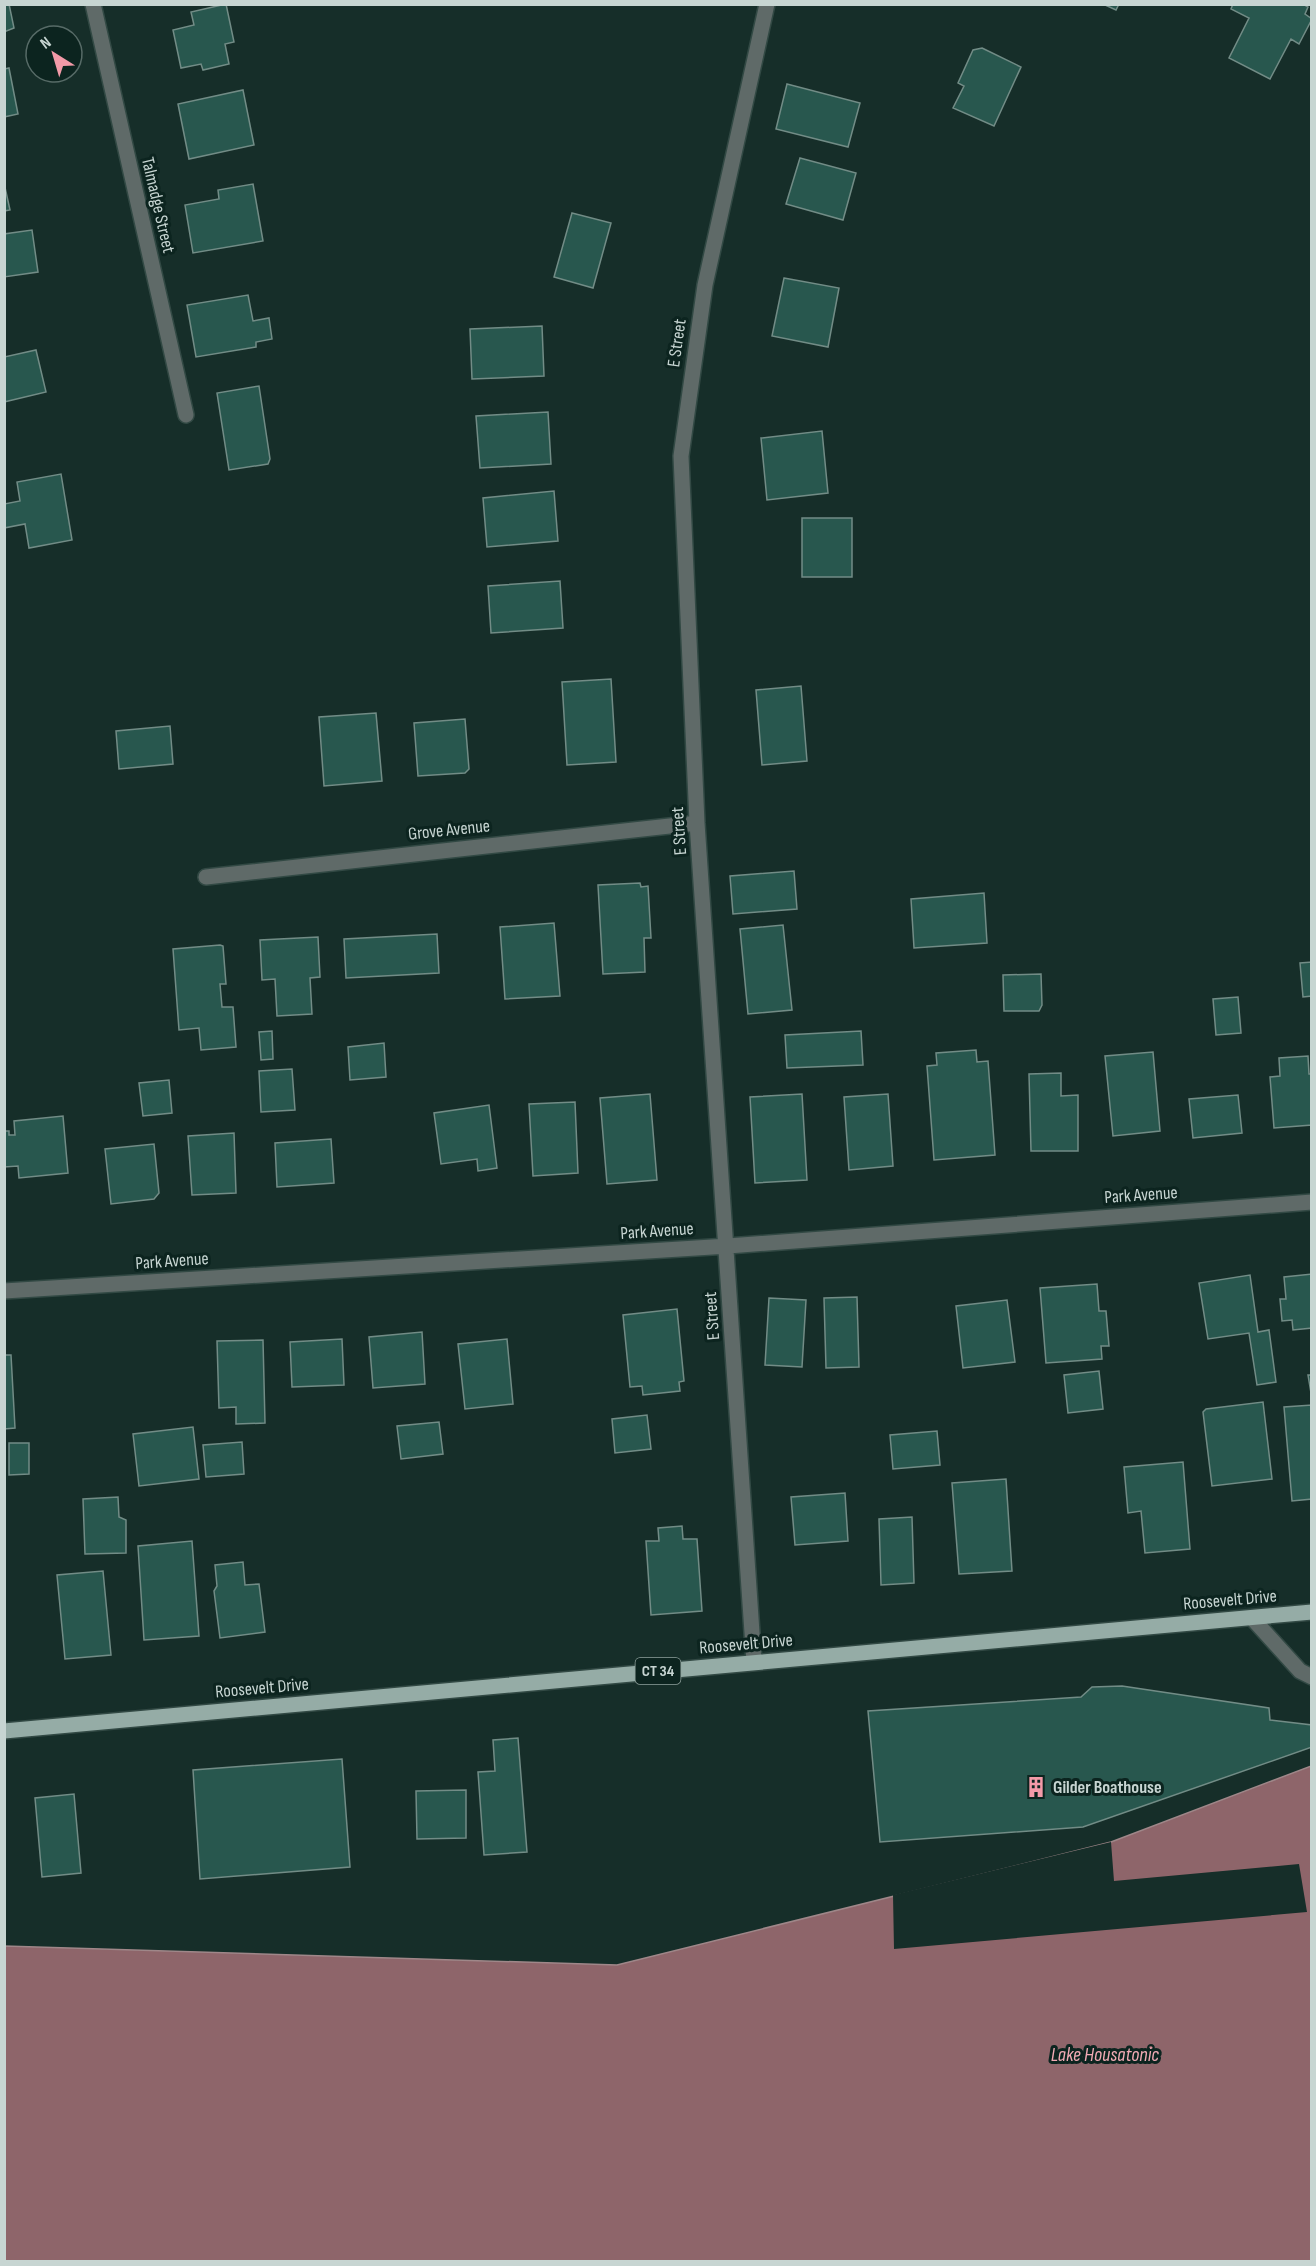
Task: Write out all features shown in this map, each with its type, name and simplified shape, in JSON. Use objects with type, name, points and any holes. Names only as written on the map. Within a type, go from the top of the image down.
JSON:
[{"type":"main road","name":"Roosevelt Drive","points":[[4,1731],[1311,1612]]},
{"type":"street","name":"Talmadge Street","points":[[93,4],[186,415]]},
{"type":"street","name":"E Street","points":[[754,1662],[728,1246],[697,823],[681,456],[705,285],[767,4]]},
{"type":"street","name":"Grove Avenue","points":[[206,877],[697,823]]},
{"type":"street","name":"Park Avenue","points":[[4,1291],[728,1246],[1311,1202]]},
{"type":"street","points":[[1252,1618],[1300,1671],[1311,1677]]},
{"type":"water","name":"Lake Housatonic","points":[[1311,1766],[1311,2261],[5,2262],[5,1946],[617,1965],[1111,1842]]},
{"type":"pier","points":[[1111,1842],[1114,1881],[1299,1864],[1307,1912],[894,1949],[893,1895]]},
{"type":"building","points":[[4,4],[9,4],[14,28],[4,32]]},
{"type":"building","points":[[226,4],[234,42],[225,44],[229,64],[203,70],[201,64],[181,68],[173,30],[194,25],[191,12]]},
{"type":"building","points":[[1103,4],[1119,4],[1116,10]]},
{"type":"building","points":[[1233,4],[1303,4],[1308,7],[1305,14],[1312,19],[1299,44],[1291,39],[1270,79],[1229,58],[1249,18],[1231,9]]},
{"type":"building","points":[[982,48],[1021,67],[994,126],[953,108],[964,86],[958,83],[973,50]]},
{"type":"building","points":[[9,68],[18,114],[4,117],[4,69]]},
{"type":"building","points":[[787,84],[860,103],[848,147],[776,129]]},
{"type":"building","points":[[243,90],[254,145],[189,159],[178,104]]},
{"type":"building","points":[[800,158],[856,173],[843,220],[786,204]]},
{"type":"building","points":[[4,183],[10,210],[4,211]]},
{"type":"building","points":[[253,184],[263,241],[193,253],[185,205],[219,199],[218,190]]},
{"type":"building","points":[[572,213],[611,223],[593,288],[554,277]]},
{"type":"building","points":[[32,230],[38,272],[4,277],[4,234]]},
{"type":"building","points":[[784,278],[839,288],[828,347],[772,336]]},
{"type":"building","points":[[248,295],[253,321],[269,318],[272,339],[256,342],[256,347],[196,357],[187,305]]},
{"type":"building","points":[[542,326],[544,376],[472,379],[470,329]]},
{"type":"building","points":[[36,350],[46,392],[4,402],[4,357]]},
{"type":"building","points":[[259,386],[270,459],[268,464],[229,470],[217,393]]},
{"type":"building","points":[[548,412],[551,464],[480,468],[476,416]]},
{"type":"building","points":[[822,431],[828,493],[767,500],[761,438]]},
{"type":"building","points":[[61,474],[72,540],[29,548],[25,524],[4,528],[4,504],[20,501],[17,482]]},
{"type":"building","points":[[554,491],[558,541],[487,547],[483,498]]},
{"type":"building","points":[[802,518],[852,518],[852,577],[802,577]]},
{"type":"building","points":[[560,581],[563,628],[491,633],[488,586]]},
{"type":"building","points":[[611,679],[616,762],[567,765],[562,682]]},
{"type":"building","points":[[801,686],[807,761],[762,765],[756,690]]},
{"type":"building","points":[[376,713],[382,781],[324,786],[319,717]]},
{"type":"building","points":[[465,719],[469,769],[465,773],[418,776],[414,723]]},
{"type":"building","points":[[170,726],[173,764],[119,769],[116,731]]},
{"type":"building","points":[[794,871],[797,909],[733,914],[730,876]]},
{"type":"building","points":[[640,883],[641,887],[648,886],[651,938],[644,938],[645,972],[603,974],[598,885]]},
{"type":"building","points":[[984,893],[987,943],[914,948],[911,899]]},
{"type":"building","points":[[554,923],[560,996],[505,999],[500,927]]},
{"type":"building","points":[[783,925],[792,1010],[748,1014],[740,929]]},
{"type":"building","points":[[437,934],[439,973],[346,978],[344,939]]},
{"type":"building","points":[[318,937],[320,977],[310,978],[312,1014],[277,1016],[275,979],[262,980],[260,940]]},
{"type":"building","points":[[223,946],[226,984],[220,984],[222,1007],[233,1007],[236,1047],[201,1050],[199,1028],[179,1030],[173,949]]},
{"type":"building","points":[[1312,962],[1312,996],[1303,997],[1300,963]]},
{"type":"building","points":[[1041,974],[1042,1005],[1039,1011],[1004,1011],[1003,975]]},
{"type":"building","points":[[1238,997],[1241,1033],[1216,1035],[1213,999]]},
{"type":"building","points":[[272,1031],[273,1059],[261,1060],[259,1032]]},
{"type":"building","points":[[861,1031],[863,1065],[787,1068],[785,1035]]},
{"type":"building","points":[[384,1043],[386,1077],[350,1080],[348,1047]]},
{"type":"building","points":[[976,1050],[977,1062],[988,1061],[995,1155],[934,1160],[927,1066],[937,1065],[936,1053]]},
{"type":"building","points":[[1153,1052],[1160,1131],[1113,1136],[1105,1056]]},
{"type":"building","points":[[1308,1056],[1309,1074],[1312,1074],[1312,1125],[1274,1128],[1270,1077],[1280,1076],[1279,1058]]},
{"type":"building","points":[[292,1069],[295,1110],[261,1112],[259,1071]]},
{"type":"building","points":[[1061,1073],[1061,1096],[1078,1095],[1078,1151],[1031,1151],[1029,1074]]},
{"type":"building","points":[[169,1080],[172,1113],[143,1116],[139,1083]]},
{"type":"building","points":[[650,1094],[657,1180],[607,1184],[600,1098]]},
{"type":"building","points":[[802,1094],[807,1180],[755,1183],[750,1097]]},
{"type":"building","points":[[888,1094],[893,1166],[849,1170],[844,1097]]},
{"type":"building","points":[[1238,1095],[1242,1133],[1193,1138],[1189,1099]]},
{"type":"building","points":[[575,1102],[578,1173],[533,1176],[529,1104]]},
{"type":"building","points":[[489,1105],[497,1168],[478,1171],[477,1159],[441,1164],[434,1113]]},
{"type":"building","points":[[63,1116],[68,1173],[19,1178],[18,1166],[4,1167],[4,1131],[9,1131],[9,1135],[15,1135],[14,1121]]},
{"type":"building","points":[[234,1133],[236,1193],[192,1195],[188,1136]]},
{"type":"building","points":[[331,1139],[334,1183],[277,1187],[275,1143]]},
{"type":"building","points":[[154,1144],[159,1193],[154,1199],[111,1204],[105,1149]]},
{"type":"building","points":[[1312,1274],[1312,1328],[1293,1330],[1292,1320],[1282,1321],[1280,1299],[1286,1299],[1284,1277]]},
{"type":"building","points":[[1250,1275],[1258,1332],[1269,1330],[1276,1382],[1257,1385],[1249,1333],[1208,1339],[1199,1283]]},
{"type":"building","points":[[1097,1284],[1099,1311],[1106,1311],[1109,1346],[1101,1346],[1102,1359],[1046,1363],[1040,1288]]},
{"type":"building","points":[[857,1297],[859,1367],[826,1368],[824,1298]]},
{"type":"building","points":[[769,1298],[806,1300],[802,1367],[765,1365]]},
{"type":"building","points":[[1007,1300],[1015,1362],[963,1368],[956,1306]]},
{"type":"building","points":[[677,1309],[684,1381],[679,1382],[680,1391],[643,1395],[642,1386],[630,1387],[623,1315]]},
{"type":"building","points":[[422,1332],[425,1384],[373,1388],[369,1337]]},
{"type":"building","points":[[342,1339],[344,1385],[292,1387],[290,1342]]},
{"type":"building","points":[[507,1339],[513,1404],[465,1409],[458,1344]]},
{"type":"building","points":[[263,1340],[265,1423],[236,1424],[236,1407],[219,1408],[217,1341]]},
{"type":"building","points":[[4,1355],[11,1355],[15,1428],[4,1429]]},
{"type":"building","points":[[1099,1371],[1103,1409],[1068,1413],[1064,1375]]},
{"type":"building","points":[[1308,1375],[1312,1375],[1312,1393],[1311,1393]]},
{"type":"building","points":[[1263,1402],[1272,1479],[1212,1486],[1203,1412],[1206,1409]]},
{"type":"building","points":[[1312,1405],[1312,1499],[1292,1501],[1284,1407]]},
{"type":"building","points":[[647,1415],[651,1449],[615,1453],[612,1419]]},
{"type":"building","points":[[439,1422],[443,1454],[401,1459],[397,1426]]},
{"type":"building","points":[[193,1427],[199,1479],[139,1486],[133,1434]]},
{"type":"building","points":[[937,1431],[940,1465],[893,1469],[890,1435]]},
{"type":"building","points":[[242,1442],[244,1474],[206,1477],[203,1445]]},
{"type":"building","points":[[9,1443],[29,1443],[29,1474],[9,1475]]},
{"type":"building","points":[[1183,1462],[1190,1549],[1145,1553],[1141,1511],[1128,1513],[1124,1467]]},
{"type":"building","points":[[1006,1479],[1012,1571],[959,1574],[952,1483]]},
{"type":"building","points":[[845,1493],[848,1541],[795,1545],[791,1497]]},
{"type":"building","points":[[118,1497],[119,1517],[126,1520],[126,1553],[85,1554],[83,1499]]},
{"type":"building","points":[[912,1517],[914,1583],[881,1585],[879,1519]]},
{"type":"building","points":[[682,1526],[683,1539],[697,1539],[702,1611],[651,1615],[646,1541],[659,1541],[658,1528]]},
{"type":"building","points":[[192,1541],[199,1636],[144,1640],[138,1546]]},
{"type":"building","points":[[243,1562],[245,1585],[259,1584],[265,1632],[220,1638],[214,1591],[217,1586],[215,1565]]},
{"type":"building","points":[[103,1571],[111,1655],[65,1659],[57,1575]]},
{"type":"building","name":"Gilder Boathouse","points":[[1122,1686],[1269,1708],[1270,1720],[1312,1725],[1312,1747],[1083,1827],[880,1842],[868,1711],[1081,1697],[1092,1687]]},
{"type":"building","points":[[518,1738],[527,1852],[484,1855],[478,1772],[495,1771],[493,1740]]},
{"type":"building","points":[[342,1759],[350,1867],[200,1879],[193,1770]]},
{"type":"building","points":[[466,1790],[466,1838],[417,1839],[416,1791]]},
{"type":"building","points":[[74,1794],[81,1873],[42,1877],[35,1798]]},
{"type":"place","name":"Gilder Boathouse","points":[[1036,1787]]}]
